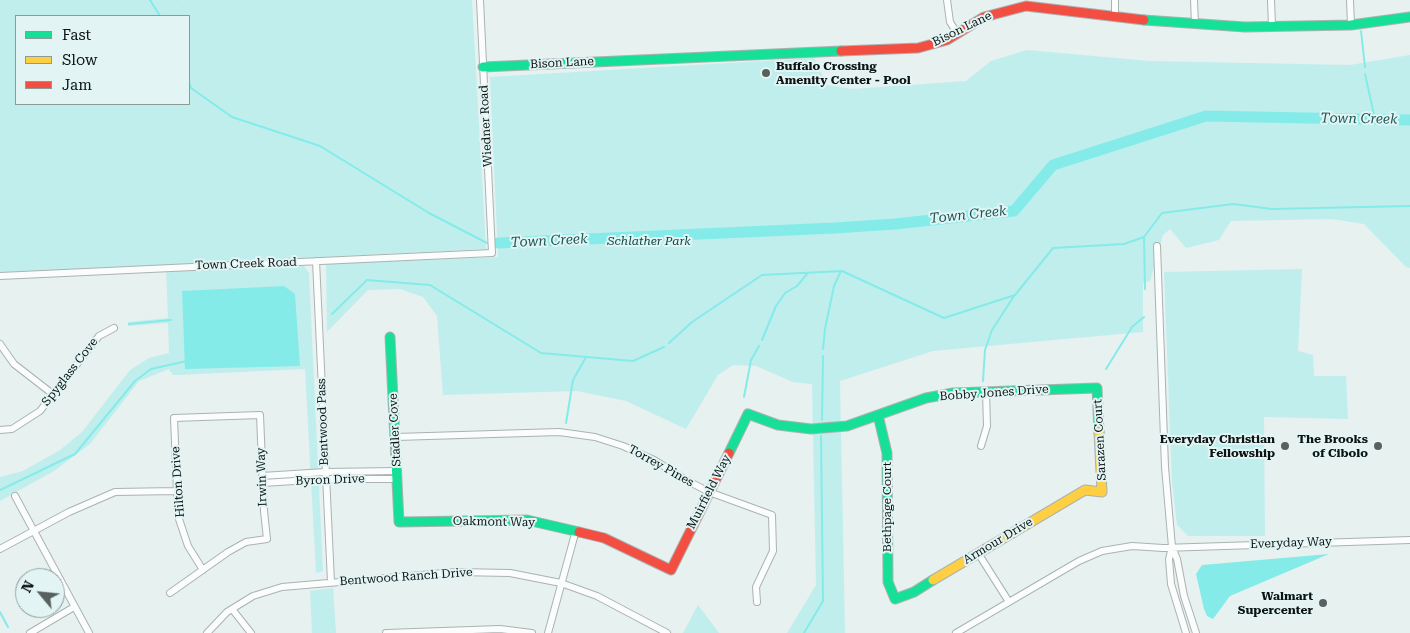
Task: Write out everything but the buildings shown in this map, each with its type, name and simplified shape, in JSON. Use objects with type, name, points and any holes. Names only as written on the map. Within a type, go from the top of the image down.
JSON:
[{"type":"street","name":"Wiedner Road","points":[[480,0],[492,253]]},
{"type":"street","points":[[947,0],[950,22],[957,33]]},
{"type":"street","points":[[1115,0],[1115,16]]},
{"type":"street","points":[[1194,0],[1194,24]]},
{"type":"street","points":[[1271,0],[1272,26]]},
{"type":"street","points":[[1350,0],[1351,25]]},
{"type":"street","name":"Bison Lane","points":[[483,67],[918,48],[938,43],[984,17],[1026,6],[1194,24],[1272,26],[1351,25],[1410,17]]},
{"type":"street","points":[[1157,246],[1164,467],[1172,547],[1177,559],[1184,596],[1196,633]]},
{"type":"street","name":"Town Creek Road","points":[[0,276],[492,253]]},
{"type":"street","name":"Bentwood Pass","points":[[316,261],[331,582]]},
{"type":"street","name":"Spyglass Cove","points":[[0,430],[12,429],[40,410],[54,395],[99,336],[114,328]]},
{"type":"street","name":"Stadler Cove","points":[[390,337],[399,522]]},
{"type":"street","points":[[0,344],[14,364],[54,395]]},
{"type":"street","name":"Bobby Jones Drive","points":[[748,414],[778,425],[811,429],[847,426],[926,398],[953,393],[1098,388]]},
{"type":"street","name":"Sarazen Court","points":[[1098,388],[1102,492]]},
{"type":"street","points":[[981,446],[986,426],[986,392]]},
{"type":"street","name":"Muirfield Way","points":[[670,570],[748,414]]},
{"type":"street","name":"Hilton Drive","points":[[203,570],[188,546],[182,532],[176,491],[174,418],[260,415]]},
{"type":"street","name":"Irwin Way","points":[[203,570],[246,542],[267,539],[260,415]]},
{"type":"street","name":"Bethpage Court","points":[[878,415],[887,453],[888,582],[895,599]]},
{"type":"street","name":"Torrey Pines","points":[[396,437],[559,432],[595,437],[623,446],[654,460],[709,492],[772,515],[773,551],[756,587],[756,602]]},
{"type":"street","name":"Byron Drive","points":[[263,480],[325,475],[397,475]]},
{"type":"street","name":"Armour Drive","points":[[895,599],[914,592],[1085,490],[1102,492]]},
{"type":"street","points":[[0,549],[94,500],[115,492],[176,491]]},
{"type":"street","points":[[15,496],[89,633]]},
{"type":"street","name":"Oakmont Way","points":[[399,522],[527,520],[576,530],[637,552],[670,570]]},
{"type":"street","points":[[548,633],[576,530]]},
{"type":"street","name":"Everyday Way","points":[[1172,547],[1410,540]]},
{"type":"street","points":[[956,633],[1079,561],[1102,551],[1132,546],[1172,547]]},
{"type":"street","points":[[1172,547],[1169,559],[1171,584],[1186,633]]},
{"type":"street","points":[[978,553],[1009,602]]},
{"type":"street","points":[[170,593],[203,570]]},
{"type":"street","name":"Bentwood Ranch Drive","points":[[208,633],[232,609],[253,596],[282,587],[456,572],[510,573],[561,583],[596,596],[667,633]]},
{"type":"street","points":[[30,633],[74,607]]},
{"type":"street","points":[[232,609],[250,633]]},
{"type":"street","points":[[386,633],[500,629],[532,633]]},
{"type":"green space","points":[[0,0],[182,0],[183,2],[183,0],[472,0],[486,249],[0,273]]},
{"type":"green space","name":"Schlather Park","points":[[1027,50],[1149,61],[1350,65],[1410,55],[1410,268],[1406,267],[1364,224],[1332,219],[1231,221],[1219,240],[1186,248],[1170,229],[1163,235],[1150,281],[1143,283],[1143,332],[933,351],[840,381],[845,633],[787,633],[816,585],[812,384],[793,382],[756,366],[733,365],[718,375],[686,429],[626,401],[577,391],[443,395],[437,316],[423,297],[400,289],[368,290],[327,332],[326,264],[498,257],[490,77],[814,58],[827,85],[852,89],[966,81],[991,61]]},
{"type":"green space","points":[[304,266],[309,273],[323,571],[316,573],[305,369],[173,375],[169,369],[139,381],[90,444],[54,471],[0,501],[0,477],[23,471],[60,450],[82,432],[130,370],[149,358],[169,353],[168,323],[128,326],[128,322],[168,318],[166,269]]},
{"type":"green space","points":[[1302,269],[1298,351],[1313,355],[1314,376],[1346,376],[1348,419],[1264,417],[1265,536],[1188,536],[1177,525],[1172,482],[1164,272]]},
{"type":"green space","points":[[333,588],[336,633],[312,633],[310,591]]},
{"type":"green space","points":[[698,605],[719,633],[683,633]]},
{"type":"water","points":[[284,286],[295,294],[300,366],[185,369],[182,291]]},
{"type":"water","points":[[1329,554],[1230,596],[1213,619],[1207,616],[1196,574],[1202,565]]},
{"type":"waterway","name":"Town Creek","points":[[150,0],[159,15]]},
{"type":"waterway","points":[[1361,31],[1365,67]]},
{"type":"waterway","points":[[1365,74],[1375,119]]},
{"type":"waterway","name":"Town Creek","points":[[190,85],[191,88],[232,117],[320,146],[429,213],[487,243]]},
{"type":"waterway","name":"Town Creek","points":[[498,243],[835,228],[895,224],[1014,211],[1053,165],[1206,116],[1410,120]]},
{"type":"waterway","points":[[669,343],[692,322],[762,275],[842,271],[944,318],[1015,295],[1053,248],[1124,244],[1144,237],[1162,213],[1233,204],[1272,209],[1410,206]]},
{"type":"waterway","points":[[1144,237],[1145,289]]},
{"type":"waterway","points":[[823,349],[834,286],[841,271]]},
{"type":"waterway","points":[[762,340],[776,306],[785,293],[797,286],[807,274]]},
{"type":"waterway","points":[[332,314],[367,280],[430,285],[541,353],[633,361],[664,347]]},
{"type":"waterway","points":[[983,381],[985,350],[992,330],[1014,296]]},
{"type":"waterway","points":[[1106,369],[1132,327],[1144,317]]},
{"type":"waterway","points":[[129,324],[171,320]]},
{"type":"waterway","points":[[744,397],[751,360],[759,346]]},
{"type":"waterway","points":[[822,420],[823,356]]},
{"type":"waterway","points":[[566,423],[573,380],[586,357]]},
{"type":"waterway","points":[[0,490],[75,454],[135,381],[151,369],[187,361]]},
{"type":"waterway","points":[[804,633],[823,601],[821,436]]},
{"type":"waterway","points":[[0,612],[8,627]]},
{"type":"traffic: fast","points":[[1144,20],[1245,27],[1351,25],[1410,17]]},
{"type":"traffic: fast","points":[[483,67],[841,51]]},
{"type":"traffic: fast","points":[[390,337],[399,522],[527,520],[579,532]]},
{"type":"traffic: fast","points":[[729,453],[748,414],[778,425],[811,429],[847,426],[926,398],[953,393],[1097,388],[1099,432]]},
{"type":"traffic: fast","points":[[878,415],[887,453],[888,582],[895,599],[914,592],[933,580]]},
{"type":"traffic: slow","points":[[933,580],[1085,490],[1102,492],[1099,432]]},
{"type":"traffic: jam","points":[[841,51],[918,48],[947,40],[984,17],[1026,6],[1144,20]]},
{"type":"traffic: jam","points":[[579,532],[604,538],[671,570],[729,453]]},
{"type":"place","name":"Buffalo Crossing Amenity Center - Pool","points":[[766,73]]},
{"type":"place","name":"Everyday Christian Fellowship","points":[[1285,446]]},
{"type":"place","name":"The Brooks of Cibolo","points":[[1378,446]]},
{"type":"place","name":"Walmart Supercenter","points":[[1323,603]]}]
